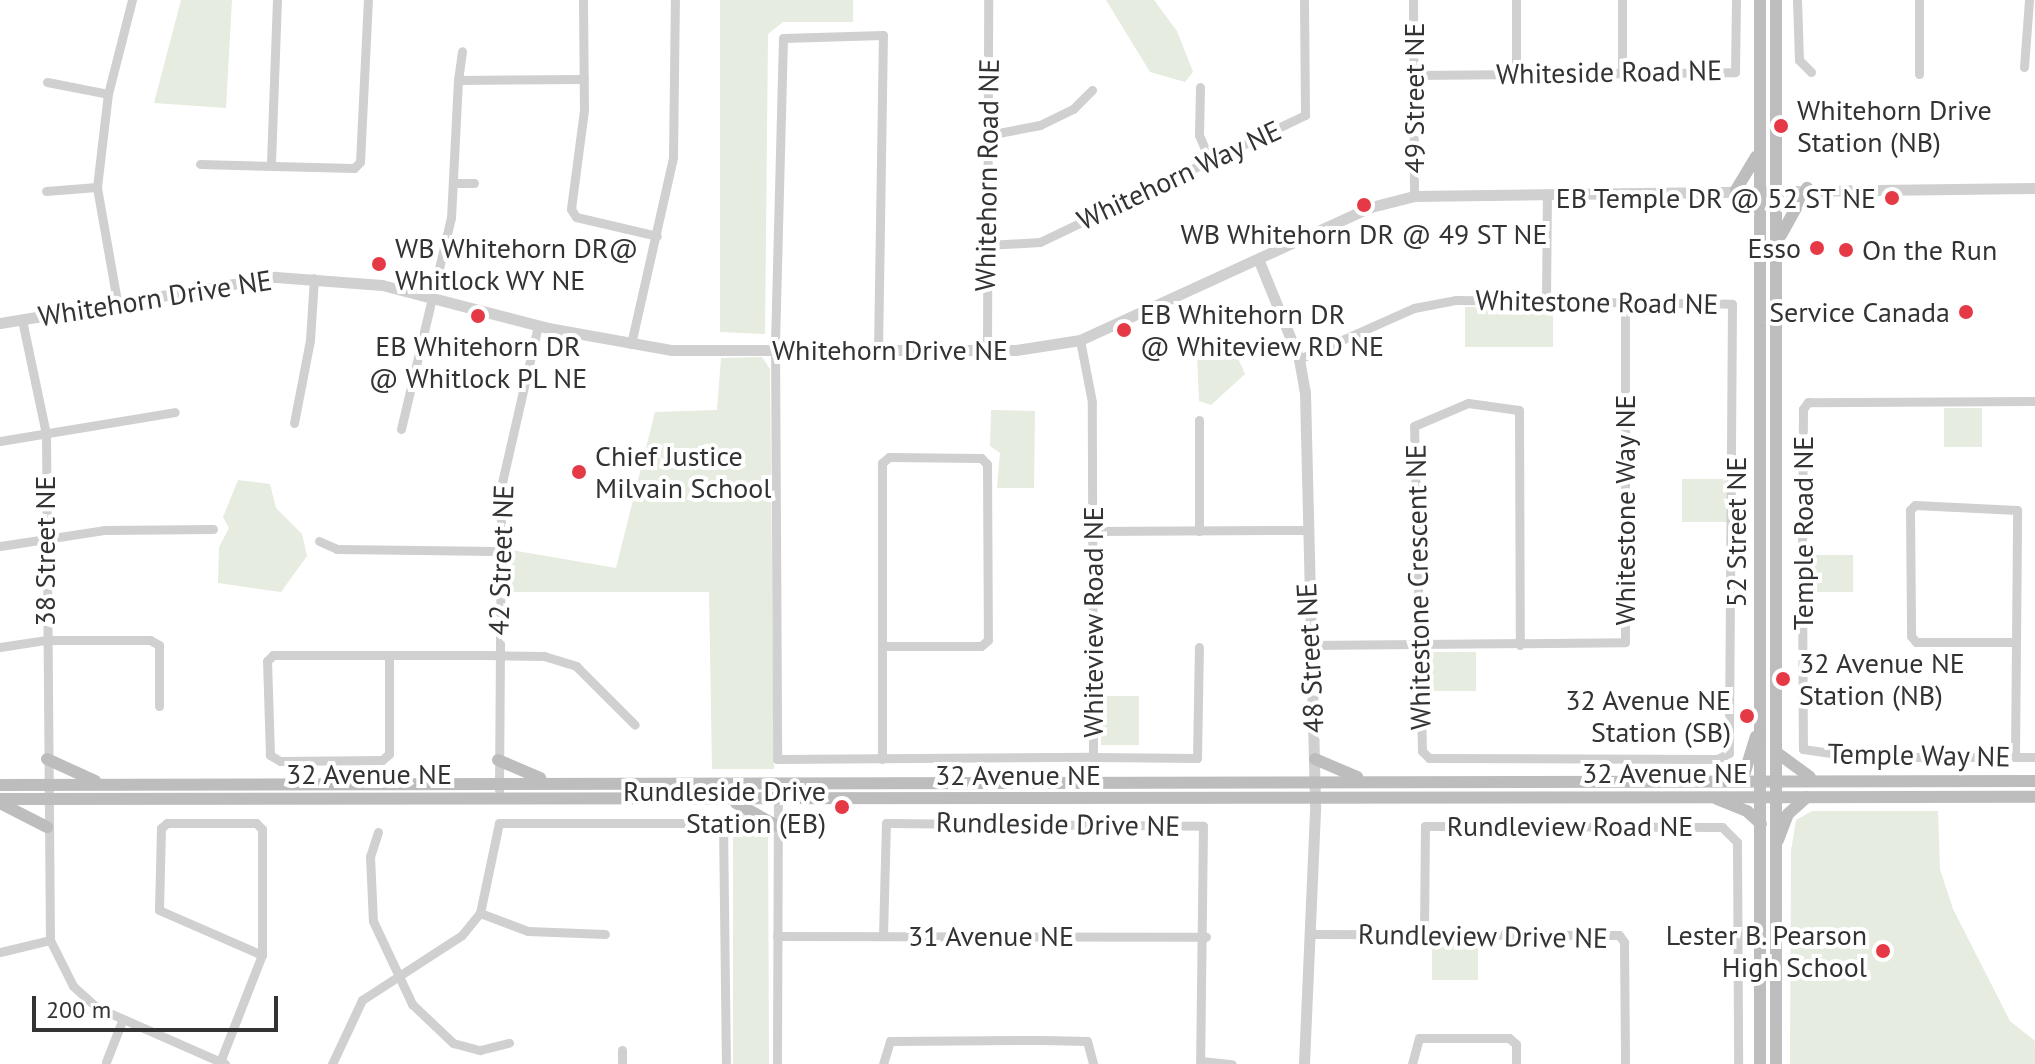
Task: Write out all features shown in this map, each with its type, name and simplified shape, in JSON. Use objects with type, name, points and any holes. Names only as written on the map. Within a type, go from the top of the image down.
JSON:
[{"type":"main road","name":"52 Street NE","points":[[1760,0],[1760,1064]]},
{"type":"main road","name":"52 Street NE","points":[[1776,0],[1776,1064]]},
{"type":"main road","points":[[1736,190],[1760,146]]},
{"type":"main road","points":[[1776,250],[1788,213],[1807,188]]},
{"type":"main road","points":[[1734,781],[1745,772],[1760,722]]},
{"type":"main road","points":[[1776,752],[1798,773],[1825,781]]},
{"type":"main road","points":[[47,759],[105,785]]},
{"type":"main road","points":[[1315,759],[1372,781]]},
{"type":"main road","points":[[498,760],[555,783]]},
{"type":"main road","name":"32 Avenue NE","points":[[0,785],[2035,781]]},
{"type":"main road","points":[[1776,847],[1788,814],[1807,796]]},
{"type":"main road","name":"32 Avenue NE","points":[[0,801],[499,797],[2035,797]]},
{"type":"main road","points":[[1710,797],[1747,811],[1761,824]]},
{"type":"main road","points":[[718,799],[755,809],[777,826]]},
{"type":"main road","points":[[0,801],[47,827]]},
{"type":"street","points":[[117,301],[97,187],[108,94],[132,0]]},
{"type":"street","points":[[271,163],[277,0]]},
{"type":"street","points":[[200,164],[271,163],[354,168],[360,162],[368,0]]},
{"type":"street","points":[[583,0],[581,158],[571,209],[576,217],[657,236]]},
{"type":"street","points":[[631,344],[673,157],[675,0]]},
{"type":"street","name":"Whitehorn Road NE","points":[[987,351],[988,0]]},
{"type":"street","name":"Whitehorn Way NE","points":[[987,245],[1040,242],[1305,115],[1304,0]]},
{"type":"street","name":"49 Street NE","points":[[1413,0],[1414,196]]},
{"type":"street","points":[[1516,0],[1516,74]]},
{"type":"street","points":[[1622,0],[1622,73]]},
{"type":"street","name":"Whiteside Road NE","points":[[1414,75],[1735,72],[1736,0]]},
{"type":"street","points":[[1797,0],[1799,60],[1811,72]]},
{"type":"street","points":[[1919,0],[1919,74]]},
{"type":"street","points":[[2024,67],[2029,0]]},
{"type":"street","points":[[776,351],[783,38],[883,35],[878,351]]},
{"type":"street","points":[[401,429],[449,228],[462,51]]},
{"type":"street","points":[[458,80],[584,79]]},
{"type":"street","points":[[47,82],[108,94]]},
{"type":"street","points":[[1200,87],[1199,135],[1209,159]]},
{"type":"street","points":[[988,135],[1040,125],[1073,109],[1092,90]]},
{"type":"street","points":[[453,183],[474,183]]},
{"type":"street","points":[[46,191],[97,187]]},
{"type":"street","name":"Whitehorn Drive NE","points":[[0,323],[242,280],[314,278],[431,296],[538,326],[631,344],[776,351],[987,351],[1080,340],[1259,261],[1371,207],[1414,196],[1807,188],[2035,188]]},
{"type":"street","points":[[1546,301],[1547,194]]},
{"type":"street","name":"48 Street NE","points":[[1259,261],[1299,359],[1315,759],[1314,934],[1304,1064]]},
{"type":"street","points":[[294,423],[310,340],[314,278]]},
{"type":"street","name":"Whitestone Road NE","points":[[1299,359],[1434,303],[1625,301],[1732,304],[1729,753],[1717,759],[1429,758]]},
{"type":"street","name":"Whitestone Way NE","points":[[1309,645],[1625,642],[1625,301]]},
{"type":"street","name":"38 Street NE","points":[[22,320],[46,434],[50,940]]},
{"type":"street","name":"42 Street NE","points":[[499,797],[497,655],[501,487],[538,326]]},
{"type":"street","name":"Whiteview Road NE","points":[[776,351],[777,759],[1093,757],[1092,402],[1080,340]]},
{"type":"street","name":"Temple Road NE","points":[[1803,749],[1803,409],[1808,402],[2035,401]]},
{"type":"street","name":"Whitestone Crescent NE","points":[[1429,758],[1422,751],[1416,645],[1414,426],[1468,403],[1519,410],[1520,645]]},
{"type":"street","points":[[0,441],[175,412]]},
{"type":"street","points":[[1199,420],[1199,531]]},
{"type":"street","points":[[882,759],[882,463],[889,457],[981,458],[987,464],[988,640],[981,646],[884,646]]},
{"type":"street","points":[[2015,757],[2016,642],[2017,510],[1915,505],[1910,510],[1911,636],[1916,642],[2016,642]]},
{"type":"street","points":[[0,546],[104,530],[213,529]]},
{"type":"street","points":[[1093,531],[1305,530]]},
{"type":"street","points":[[319,541],[337,549],[498,551]]},
{"type":"street","points":[[0,647],[46,640],[159,645],[159,706]]},
{"type":"street","points":[[1093,757],[1197,758],[1199,647]]},
{"type":"street","points":[[389,655],[389,754],[382,760],[280,761],[270,755],[267,661],[273,655],[389,655],[497,655],[544,656],[576,666],[635,725]]},
{"type":"street","name":"Temple Way NE","points":[[1803,749],[1858,757],[2035,757]]},
{"type":"street","points":[[777,1064],[778,782]]},
{"type":"street","points":[[0,952],[50,940],[73,986],[122,1021],[222,1063],[262,955],[262,829],[256,823],[167,823],[161,828],[159,910],[262,955]]},
{"type":"street","points":[[332,1064],[362,1000],[395,975],[462,935],[480,913],[499,823],[723,823],[726,1064]]},
{"type":"street","name":"Rundleside Drive NE","points":[[883,936],[886,823],[1203,826],[1206,937],[1200,1063]]},
{"type":"street","name":"Rundleview Road NE","points":[[1424,935],[1425,826],[1722,827],[1737,842],[1738,1064]]},
{"type":"street","points":[[378,832],[369,898],[376,935],[395,975],[426,1021],[453,1043],[480,1050],[509,1043]]},
{"type":"street","points":[[480,913],[528,931],[605,934]]},
{"type":"street","name":"Rundleview Drive NE","points":[[1314,934],[1619,935],[1624,942],[1625,1064]]},
{"type":"street","name":"31 Avenue NE","points":[[777,936],[1206,937]]},
{"type":"street","points":[[106,1062],[122,1021]]},
{"type":"street","points":[[1412,1064],[1419,1038],[1509,1038],[1516,1044],[1516,1064]]},
{"type":"street","points":[[883,1064],[890,1041],[1043,1040],[1087,1041],[1093,1064]]},
{"type":"street","points":[[622,1050],[622,1064]]},
{"type":"street","points":[[1200,1063],[1232,1064]]},
{"type":"shaded area","points":[[181,0],[232,0],[226,108],[154,103]]},
{"type":"shaded area","points":[[720,0],[853,0],[853,22],[783,22],[768,34],[765,334],[720,332]]},
{"type":"shaded area","points":[[1106,0],[1154,0],[1177,31],[1193,72],[1185,82],[1150,72]]},
{"type":"shaded area","points":[[1465,307],[1553,307],[1553,347],[1465,347]]},
{"type":"shaded area","points":[[1230,340],[1245,374],[1211,405],[1199,401],[1197,355]]},
{"type":"shaded area","points":[[762,357],[770,369],[774,769],[712,769],[709,592],[512,592],[511,550],[616,568],[655,412],[717,410],[721,358]]},
{"type":"shaded area","points":[[1944,408],[1982,408],[1982,447],[1944,447]]},
{"type":"shaded area","points":[[991,410],[1035,411],[1034,488],[997,488],[1000,453],[990,446]]},
{"type":"shaded area","points":[[1682,479],[1730,479],[1730,522],[1682,522]]},
{"type":"shaded area","points":[[238,480],[270,484],[276,508],[302,534],[307,556],[281,592],[218,583],[219,547],[229,528],[223,517]]},
{"type":"shaded area","points":[[1809,555],[1853,555],[1853,592],[1809,592]]},
{"type":"shaded area","points":[[1427,652],[1476,652],[1476,691],[1427,691]]},
{"type":"shaded area","points":[[1101,696],[1139,696],[1139,745],[1101,745]]},
{"type":"shaded area","points":[[733,811],[751,814],[766,824],[768,836],[769,1064],[733,1064]]},
{"type":"shaded area","name":"Lester B. Pearson High School","points":[[1812,811],[1938,811],[1940,869],[1953,909],[2010,1021],[2035,1041],[2035,1064],[1790,1064],[1791,851],[1796,820]]},
{"type":"shaded area","points":[[1432,942],[1478,942],[1478,980],[1432,980]]},
{"type":"place","name":"Whitehorn Drive Station (NB)","points":[[1781,126]]},
{"type":"place","name":"EB Temple DR @ 52 ST NE","points":[[1892,198]]},
{"type":"place","name":"WB Whitehorn DR @ 49 ST NE","points":[[1364,205]]},
{"type":"place","name":"Esso","points":[[1817,248]]},
{"type":"place","name":"On the Run","points":[[1846,250]]},
{"type":"place","name":"WB Whitehorn DR@ Whitlock WY NE","points":[[379,264]]},
{"type":"place","name":"Service Canada","points":[[1966,312]]},
{"type":"place","name":"EB Whitehorn DR @ Whitlock PL NE","points":[[478,316]]},
{"type":"place","name":"EB Whitehorn DR @ Whiteview RD NE","points":[[1124,330]]},
{"type":"place","name":"Chief Justice Milvain School","points":[[579,472]]},
{"type":"place","name":"32 Avenue NE Station (NB)","points":[[1783,679]]},
{"type":"place","name":"32 Avenue NE Station (SB)","points":[[1747,716]]},
{"type":"place","name":"Rundleside Drive Station (EB)","points":[[842,807]]},
{"type":"place","name":"Lester B. Pearson High School","points":[[1883,951]]}]
